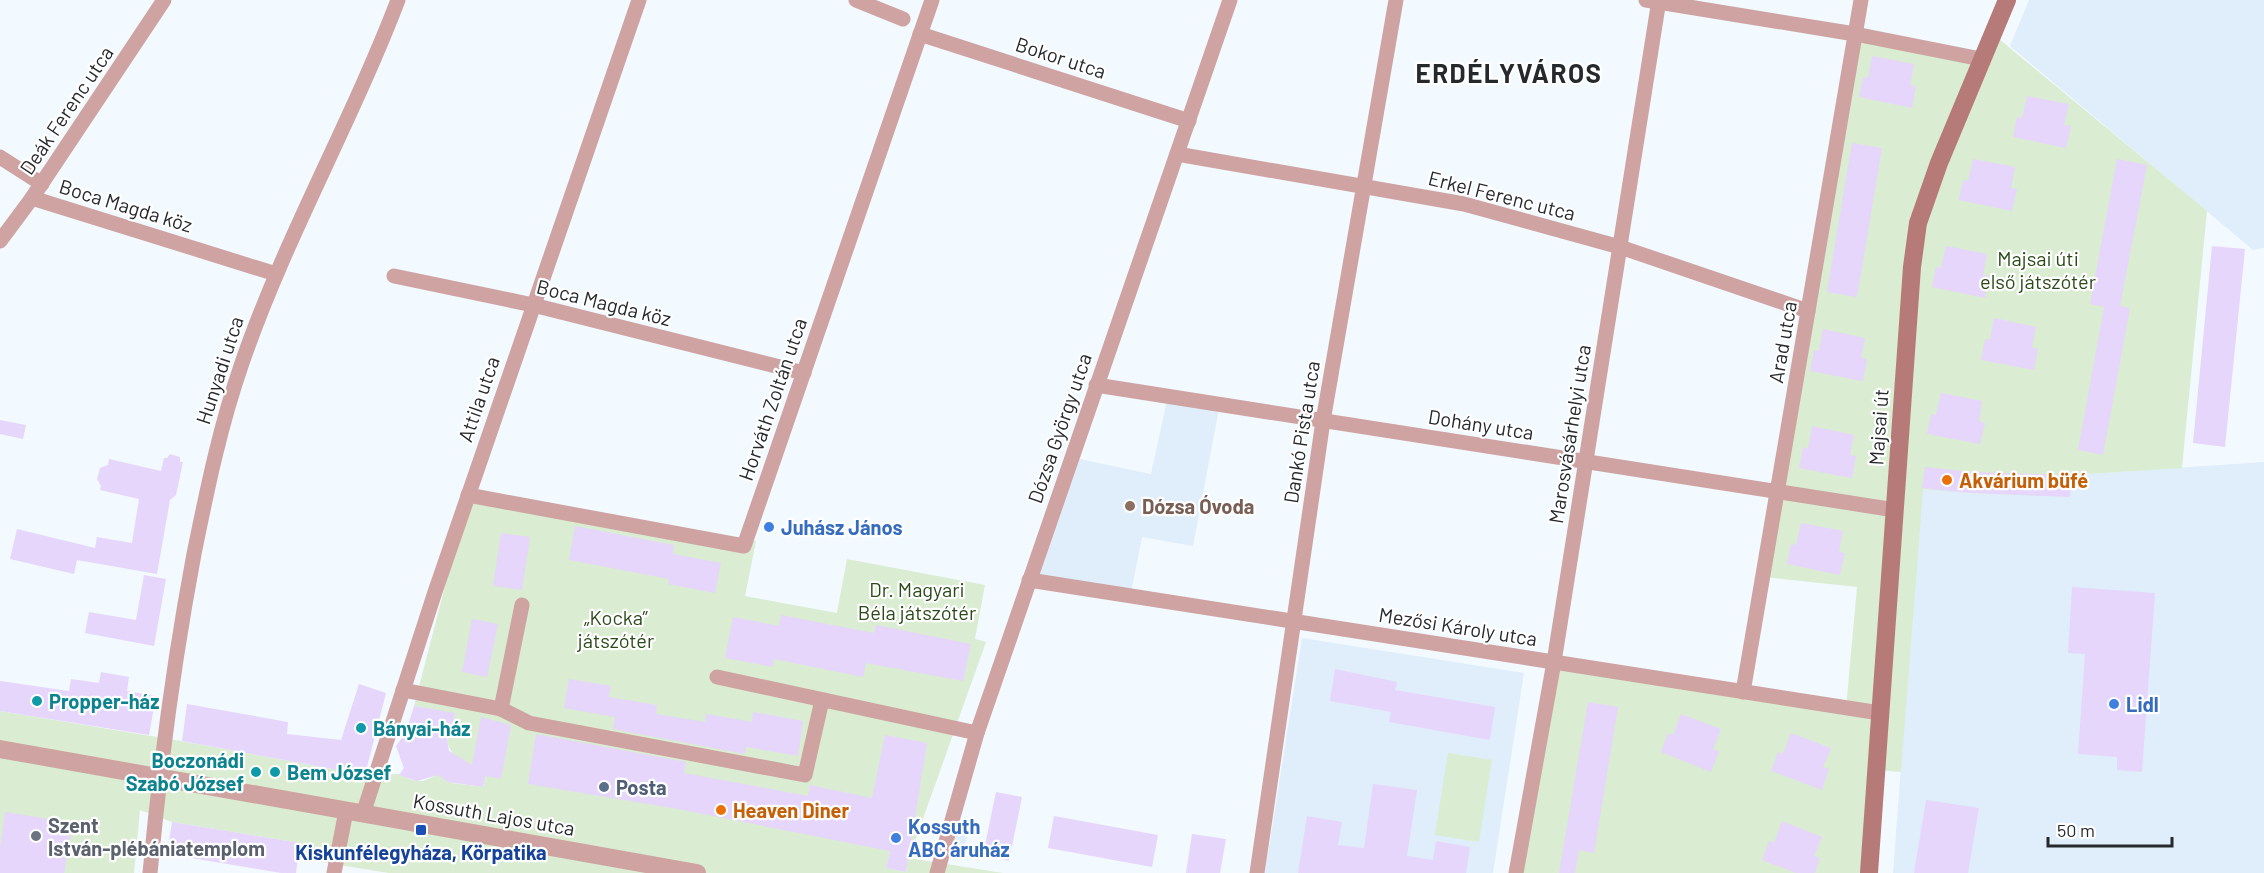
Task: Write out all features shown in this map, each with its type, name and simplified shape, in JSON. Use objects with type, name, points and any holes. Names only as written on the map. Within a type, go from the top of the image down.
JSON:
[{"type":"main road","name":"Majsai út","points":[[1869,873],[1912,267],[1918,223],[1939,163],[2007,0]]},
{"type":"street","name":"Deák Ferenc utca","points":[[0,241],[42,184],[164,0]]},
{"type":"street","name":"Hunyadi utca","points":[[150,873],[159,777],[184,605],[223,421],[242,363],[285,252],[377,54],[398,0]]},
{"type":"street","name":"Attila utca","points":[[334,873],[355,812],[403,690],[639,0]]},
{"type":"street","points":[[856,0],[903,19]]},
{"type":"street","name":"Horváth Zoltán utca","points":[[468,495],[744,546],[932,0]]},
{"type":"street","name":"Dózsa György utca","points":[[937,873],[977,733],[1230,0]]},
{"type":"street","name":"Dankó Pista utca","points":[[1257,873],[1323,421],[1396,0]]},
{"type":"street","name":"Arad utca","points":[[1743,692],[1861,0]]},
{"type":"street","points":[[1655,1],[1855,34],[1981,59]]},
{"type":"street","name":"Marosvásárhelyi utca","points":[[1516,873],[1554,662],[1620,247],[1655,1]]},
{"type":"street","name":"Bokor utca","points":[[920,34],[1188,121]]},
{"type":"street","name":"Erkel Ferenc utca","points":[[1177,154],[1464,204],[1620,247],[1808,311]]},
{"type":"street","points":[[0,157],[42,184]]},
{"type":"street","name":"Boca Magda köz","points":[[32,198],[276,274]]},
{"type":"street","name":"Boca Magda köz","points":[[394,276],[533,305],[804,373]]},
{"type":"street","name":"Dohány utca","points":[[1096,385],[1895,510]]},
{"type":"street","name":"Mezősi Károly utca","points":[[1029,580],[1880,713]]},
{"type":"street","points":[[501,709],[522,605]]},
{"type":"street","points":[[717,677],[977,733]]},
{"type":"street","points":[[403,690],[501,709],[529,723],[805,775],[822,700]]},
{"type":"street","name":"Kossuth Lajos utca","points":[[0,749],[355,812],[636,868],[697,873]]},
{"type":"shaded area","points":[[2029,0],[2264,0],[2264,248],[2253,250],[2010,46]]},
{"type":"shaded area","name":"Dózsa Óvoda","points":[[1167,400],[1219,409],[1193,546],[1142,537],[1131,592],[1035,576],[1075,458],[1151,474]]},
{"type":"shaded area","points":[[2264,462],[2264,873],[1893,873],[1922,488],[1971,493],[2070,496],[2071,475]]},
{"type":"shaded area","points":[[1302,638],[1524,673],[1493,873],[1265,873]]},
{"type":"shaded area","points":[[958,828],[969,831],[961,857],[950,854]]},
{"type":"green space","name":"Majsai úti első játszótér","points":[[1993,34],[2207,211],[2182,468],[2071,475],[2070,497],[1923,489],[1901,772],[1877,770],[1868,873],[1516,873],[1554,662],[1846,708],[1857,587],[1763,577],[1856,35],[1980,60],[1919,224]]},
{"type":"green space","points":[[469,494],[756,541],[745,596],[837,613],[847,559],[985,585],[975,639],[986,642],[909,858],[1003,873],[389,873],[308,860],[300,843],[172,822],[140,810],[134,873],[0,873],[0,711],[365,775],[400,774],[412,780],[423,781],[451,764],[452,752],[448,738],[455,714],[414,706]],"holes":[[[454,770],[486,777],[483,787],[452,783]],[[890,851],[908,858],[906,872],[886,868]]]},
{"type":"green space","points":[[1448,753],[1492,760],[1479,842],[1435,835]]},
{"type":"building","points":[[1872,56],[1914,64],[1910,85],[1916,86],[1912,108],[1859,97],[1863,77],[1868,78]]},
{"type":"building","points":[[2027,96],[2069,104],[2064,125],[2071,126],[2066,148],[2013,137],[2017,117],[2022,118]]},
{"type":"building","points":[[1852,143],[1882,148],[1857,297],[1827,292]]},
{"type":"building","points":[[1973,159],[2015,167],[2011,188],[2017,189],[2012,211],[1959,200],[1963,180],[1968,181]]},
{"type":"building","points":[[2117,159],[2147,165],[2120,306],[2130,308],[2103,455],[2078,450],[2104,307],[2090,304]]},
{"type":"building","points":[[1946,246],[1987,254],[1983,275],[1989,276],[1985,298],[1932,287],[1936,267],[1941,268]]},
{"type":"building","points":[[2212,246],[2245,249],[2225,447],[2193,443]]},
{"type":"building","points":[[1994,318],[2036,327],[2032,347],[2038,349],[2034,370],[1981,360],[1985,339],[1990,340]]},
{"type":"building","points":[[1823,329],[1865,338],[1861,358],[1867,359],[1863,381],[1810,371],[1814,350],[1819,351]]},
{"type":"building","points":[[1941,393],[1982,401],[1979,421],[1985,423],[1980,444],[1927,434],[1931,414],[1936,415]]},
{"type":"building","points":[[0,420],[26,425],[23,439],[0,434]]},
{"type":"building","points":[[1812,426],[1854,435],[1850,455],[1856,456],[1852,478],[1799,468],[1803,447],[1808,449]]},
{"type":"building","points":[[170,454],[180,457],[180,462],[183,462],[176,495],[170,500],[157,574],[77,560],[74,574],[10,559],[17,529],[95,548],[97,537],[132,543],[139,499],[100,490],[101,486],[97,479],[100,468],[108,465],[109,459],[161,471],[164,458]]},
{"type":"building","points":[[1925,467],[1971,472],[2071,475],[2070,497],[1971,493],[1922,488]]},
{"type":"building","points":[[1801,523],[1843,531],[1839,552],[1845,553],[1840,575],[1787,564],[1791,544],[1796,545]]},
{"type":"building","points":[[575,526],[674,545],[673,554],[721,563],[715,593],[668,584],[669,579],[569,560]]},
{"type":"building","points":[[501,533],[530,537],[522,590],[493,586]]},
{"type":"building","points":[[144,575],[166,579],[154,646],[85,633],[89,612],[136,620]]},
{"type":"building","name":"Lidl","points":[[2072,587],[2155,593],[2142,772],[2117,770],[2117,757],[2078,754],[2085,654],[2068,653]]},
{"type":"building","points":[[781,615],[874,633],[876,625],[971,644],[963,681],[866,663],[863,677],[774,659],[773,667],[725,658],[733,617],[779,626]]},
{"type":"building","points":[[472,619],[498,624],[487,677],[462,672]]},
{"type":"building","points":[[1335,669],[1397,682],[1395,690],[1495,707],[1490,740],[1389,722],[1391,712],[1330,701]]},
{"type":"building","points":[[101,672],[129,677],[127,691],[156,696],[149,735],[0,711],[0,681],[69,691],[71,679],[99,683]]},
{"type":"building","points":[[569,679],[611,686],[609,697],[657,705],[656,714],[705,722],[706,714],[752,722],[753,712],[803,721],[798,756],[746,747],[745,754],[613,729],[615,717],[564,708]]},
{"type":"building","name":"Bányai-ház","points":[[359,684],[386,693],[365,775],[182,741],[187,704],[288,722],[287,734],[341,740]]},
{"type":"building","points":[[1588,702],[1618,707],[1594,853],[1579,850],[1575,873],[1559,873]]},
{"type":"building","points":[[414,706],[455,713],[452,726],[445,724],[449,751],[472,765],[481,717],[511,725],[501,779],[486,776],[483,787],[448,782],[438,775],[417,781],[399,775],[404,768],[396,746],[406,732]]},
{"type":"building","points":[[1681,714],[1721,729],[1713,749],[1719,751],[1711,772],[1661,752],[1668,733],[1673,735]]},
{"type":"building","points":[[1791,733],[1831,748],[1823,767],[1829,769],[1822,790],[1771,771],[1778,752],[1783,754]]},
{"type":"building","points":[[536,734],[686,762],[684,773],[808,796],[810,785],[872,798],[885,735],[927,743],[906,872],[886,868],[890,851],[678,809],[528,784]]},
{"type":"building","points":[[1373,784],[1417,790],[1407,856],[1433,860],[1436,841],[1470,847],[1466,873],[1298,873],[1307,816],[1342,822],[1338,845],[1364,848]]},
{"type":"building","points":[[996,792],[1022,797],[1009,861],[983,855]]},
{"type":"building","points":[[1926,800],[1979,808],[1968,873],[1914,873]]},
{"type":"building","name":"Szent István-plébániatemplom","points":[[5,812],[73,823],[64,873],[0,873],[0,849]]},
{"type":"building","points":[[1054,816],[1158,835],[1152,867],[1048,848]]},
{"type":"building","points":[[1782,821],[1822,837],[1814,856],[1820,858],[1815,873],[1796,873],[1762,860],[1769,841],[1774,843]]},
{"type":"building","points":[[172,822],[300,843],[296,873],[281,873],[167,854]]},
{"type":"building","points":[[1192,834],[1226,839],[1220,873],[1186,873]]},
{"type":"place","name":"Akvárium büfé","points":[[1947,480]]},
{"type":"place","name":"Dózsa Óvoda","points":[[1130,506]]},
{"type":"place","name":"Juhász János","points":[[769,527]]},
{"type":"place","name":"Propper-ház","points":[[37,701]]},
{"type":"place","name":"Lidl","points":[[2114,704]]},
{"type":"place","name":"Bányai-ház","points":[[361,728]]},
{"type":"place","name":"Boczonádi Szabó József","points":[[256,772]]},
{"type":"place","name":"Bem József","points":[[275,772]]},
{"type":"place","name":"Posta","points":[[604,787]]},
{"type":"place","name":"Heaven Diner","points":[[721,810]]},
{"type":"place","name":"Kiskunfélegyháza, Körpatika","points":[[421,830]]},
{"type":"place","name":"Szent István-plébániatemplom","points":[[36,836]]},
{"type":"place","name":"Kossuth ABC áruház","points":[[896,838]]},
{"type":"district","name":"ERDÉLYVÁROS","points":[[1509,72]]},
{"type":"park label","name":"Dr. Magyari Béla játszótér","points":[[917,600]]},
{"type":"park label","name":"„Kocka” játszótér","points":[[616,628]]}]
